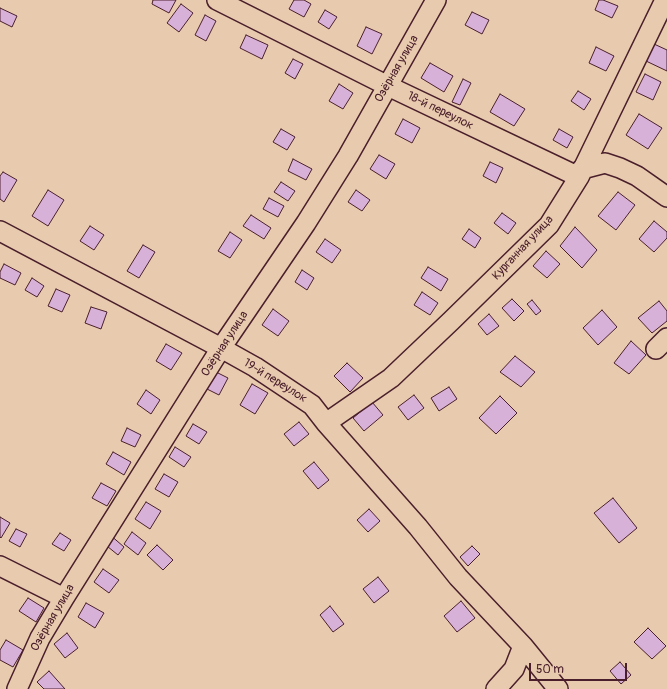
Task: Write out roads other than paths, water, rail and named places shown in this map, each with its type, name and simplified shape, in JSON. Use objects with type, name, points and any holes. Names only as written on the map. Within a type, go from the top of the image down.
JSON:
[{"type":"street","name":"18-й переулок","points":[[217,0],[388,86],[581,173]]},
{"type":"street","name":"Озёрная улица","points":[[17,689],[40,638],[64,598],[221,348],[306,222],[348,156],[436,0]]},
{"type":"street","name":"Курганная улица","points":[[326,423],[391,378],[548,225],[581,173],[665,0]]},
{"type":"street","points":[[581,173],[605,163],[637,176],[667,197]]},
{"type":"street","name":"19-й переулок","points":[[0,231],[221,348],[255,367],[312,404],[326,423],[418,527],[458,577],[523,646],[558,689]]},
{"type":"street","points":[[0,566],[64,598]]},
{"type":"street","points":[[496,689],[514,669],[523,646]]}]
